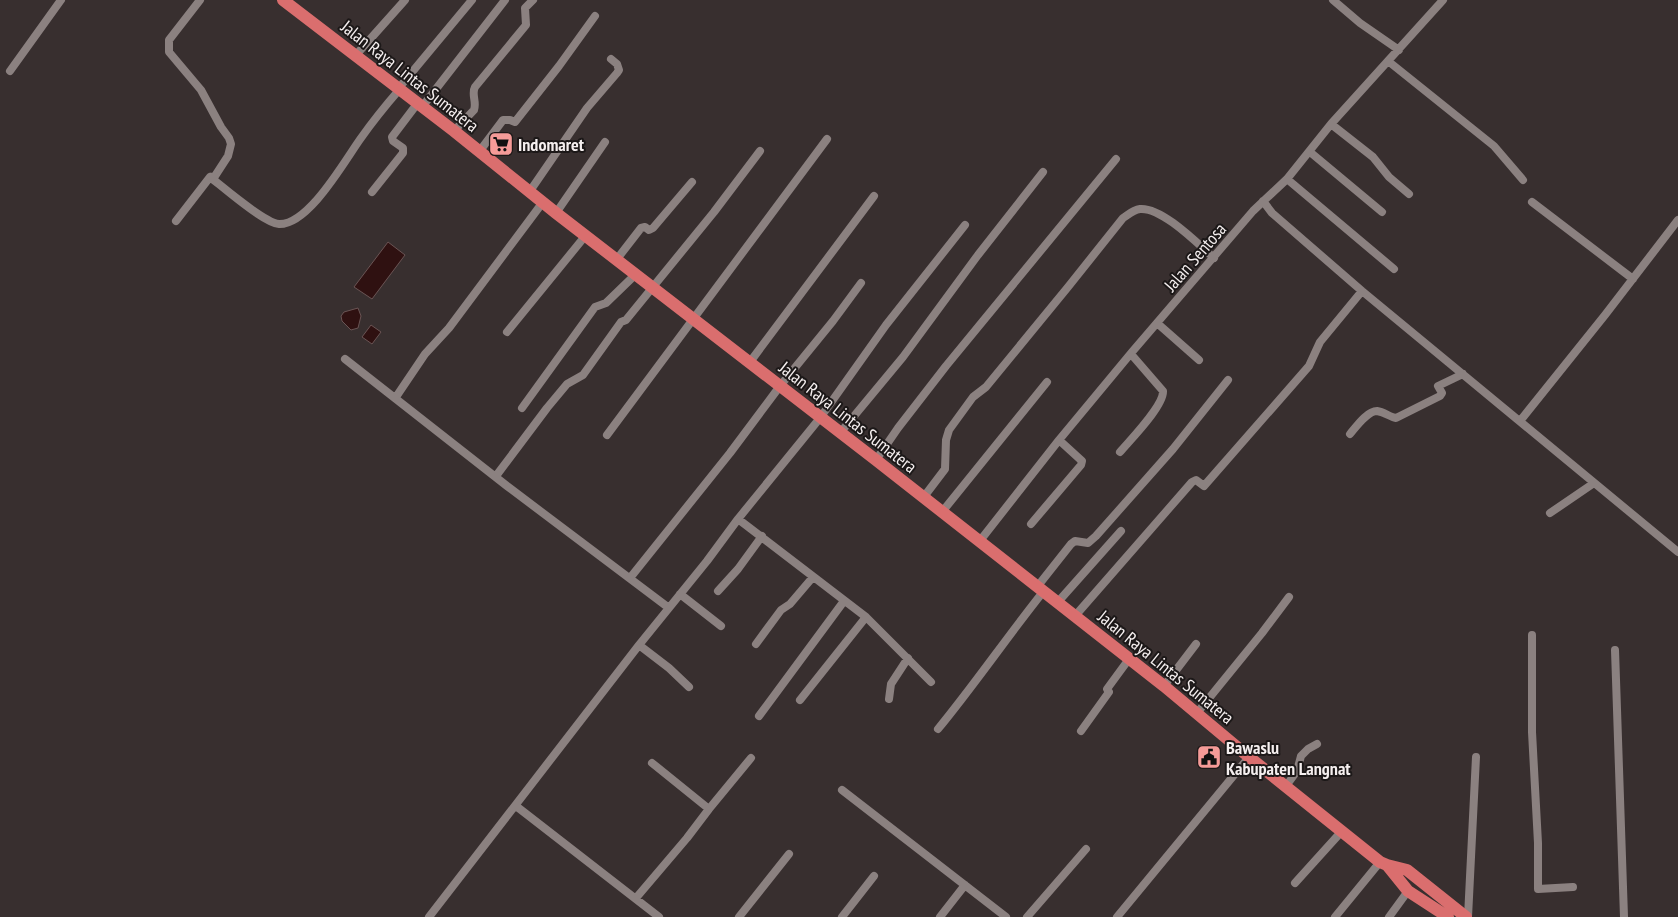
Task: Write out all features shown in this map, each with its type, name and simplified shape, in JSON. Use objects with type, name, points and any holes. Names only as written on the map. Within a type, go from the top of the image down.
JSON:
[{"type":"highway","name":"Jalan Raya Lintas Sumatera","points":[[283,0],[454,131],[556,213],[694,318],[1164,686],[1249,757],[1384,864],[1408,891],[1448,917]]},
{"type":"highway","name":"Jalan Raya Lintas Sumatera","points":[[1384,864],[1407,870],[1467,917]]},
{"type":"street","points":[[10,71],[61,0]]},
{"type":"street","points":[[176,221],[210,177],[215,176],[228,156],[231,144],[201,90],[171,57],[168,48],[169,40],[200,0]]},
{"type":"street","points":[[356,55],[405,0]]},
{"type":"street","points":[[210,177],[264,218],[278,224],[298,218],[325,192],[360,140],[399,89],[472,0]]},
{"type":"street","points":[[372,192],[403,153],[403,148],[393,141],[392,138],[505,0]]},
{"type":"street","points":[[454,131],[474,110],[475,87],[526,25],[525,10],[533,0]]},
{"type":"street","points":[[1333,0],[1360,23],[1399,50]]},
{"type":"street","name":"Jalan Sentosa","points":[[979,542],[1059,440],[1157,323],[1263,201],[1287,179],[1331,124],[1443,0]]},
{"type":"street","points":[[479,152],[503,120],[515,122],[595,16]]},
{"type":"street","points":[[530,191],[586,108],[618,73],[617,64],[611,59]]},
{"type":"street","points":[[1388,61],[1494,146],[1523,180]]},
{"type":"street","points":[[1331,124],[1373,157],[1389,177],[1409,194]]},
{"type":"street","points":[[607,435],[826,139]]},
{"type":"street","points":[[556,213],[605,142]]},
{"type":"street","points":[[496,476],[567,384],[583,375],[621,322],[626,320],[653,287],[760,151]]},
{"type":"street","points":[[1310,152],[1382,212]]},
{"type":"street","points":[[876,460],[946,366],[1116,158]]},
{"type":"street","points":[[840,433],[903,357],[978,255],[1044,172]]},
{"type":"street","points":[[1287,179],[1394,269]]},
{"type":"street","points":[[617,259],[641,228],[645,227],[650,230],[653,228],[692,182]]},
{"type":"street","points":[[750,362],[874,196]]},
{"type":"street","points":[[1263,201],[1272,213],[1362,291],[1678,552]]},
{"type":"street","points":[[396,398],[424,354],[449,328],[543,202]]},
{"type":"street","points":[[1532,202],[1633,279]]},
{"type":"street","points":[[922,498],[945,469],[947,434],[953,424],[973,397],[986,387],[1068,288],[1123,218],[1133,211],[1149,210],[1163,217],[1214,258]]},
{"type":"street","points":[[1520,421],[1678,220]]},
{"type":"street","points":[[429,917],[639,645],[820,418],[886,325],[965,225]]},
{"type":"street","points":[[507,332],[586,235]]},
{"type":"street","points":[[522,408],[595,307],[606,303],[636,274]]},
{"type":"street","points":[[630,578],[861,283]]},
{"type":"street","points":[[1075,616],[1192,482],[1196,480],[1204,486],[1241,445],[1309,366],[1320,342],[1362,291]]},
{"type":"street","points":[[1157,323],[1199,360]]},
{"type":"street","points":[[1120,452],[1163,397],[1163,392],[1131,354]]},
{"type":"street","points":[[345,359],[507,486],[669,608]]},
{"type":"street","points":[[1350,434],[1364,418],[1374,412],[1378,411],[1396,418],[1440,396],[1442,394],[1438,386],[1463,374]]},
{"type":"street","points":[[938,729],[968,692],[1071,544],[1075,541],[1088,543],[1096,536],[1173,449],[1228,380]]},
{"type":"street","points":[[942,512],[1047,382]]},
{"type":"street","points":[[1032,524],[1081,465],[1082,461],[1059,440]]},
{"type":"street","points":[[1550,513],[1594,483]]},
{"type":"street","points":[[738,519],[866,617],[931,682]]},
{"type":"street","points":[[1057,603],[1121,532]]},
{"type":"street","points":[[718,591],[738,569],[762,536]]},
{"type":"street","points":[[756,644],[781,610],[790,604],[812,577]]},
{"type":"street","points":[[680,594],[721,626]]},
{"type":"street","points":[[1197,712],[1289,597]]},
{"type":"street","points":[[759,716],[844,601]]},
{"type":"street","points":[[800,700],[866,617]]},
{"type":"street","points":[[1532,635],[1532,732],[1538,843],[1538,889],[1573,887]]},
{"type":"street","points":[[1164,686],[1196,644]]},
{"type":"street","points":[[639,645],[669,668],[689,687]]},
{"type":"street","points":[[1615,650],[1624,917]]},
{"type":"street","points":[[889,699],[891,684],[908,658]]},
{"type":"street","points":[[1080,732],[1109,692],[1107,689],[1129,659]]},
{"type":"street","points":[[1286,786],[1297,772],[1302,756],[1308,749],[1317,744]]},
{"type":"street","points":[[1467,917],[1476,756]]},
{"type":"street","points":[[1117,917],[1249,757]]},
{"type":"street","points":[[636,898],[751,758]]},
{"type":"street","points":[[652,763],[708,809]]},
{"type":"street","points":[[842,790],[1006,917]]},
{"type":"street","points":[[516,806],[659,917]]},
{"type":"street","points":[[1295,883],[1342,831]]},
{"type":"street","points":[[1027,917],[1086,849]]},
{"type":"street","points":[[739,917],[789,854]]},
{"type":"street","points":[[1335,917],[1384,864]]},
{"type":"street","points":[[842,917],[874,876]]},
{"type":"street","points":[[940,917],[965,885]]},
{"type":"street","points":[[1389,917],[1408,891]]},
{"type":"shaded area","points":[[388,242],[405,255],[372,299],[354,287]]},
{"type":"shaded area","points":[[358,308],[361,316],[358,328],[351,330],[342,321],[341,316],[344,312]]},
{"type":"shaded area","points":[[371,325],[381,332],[372,344],[362,337]]},
{"type":"place","name":"Indomaret","points":[[501,144]]},
{"type":"place","name":"Bawaslu Kabupaten Langnat","points":[[1209,757]]}]
